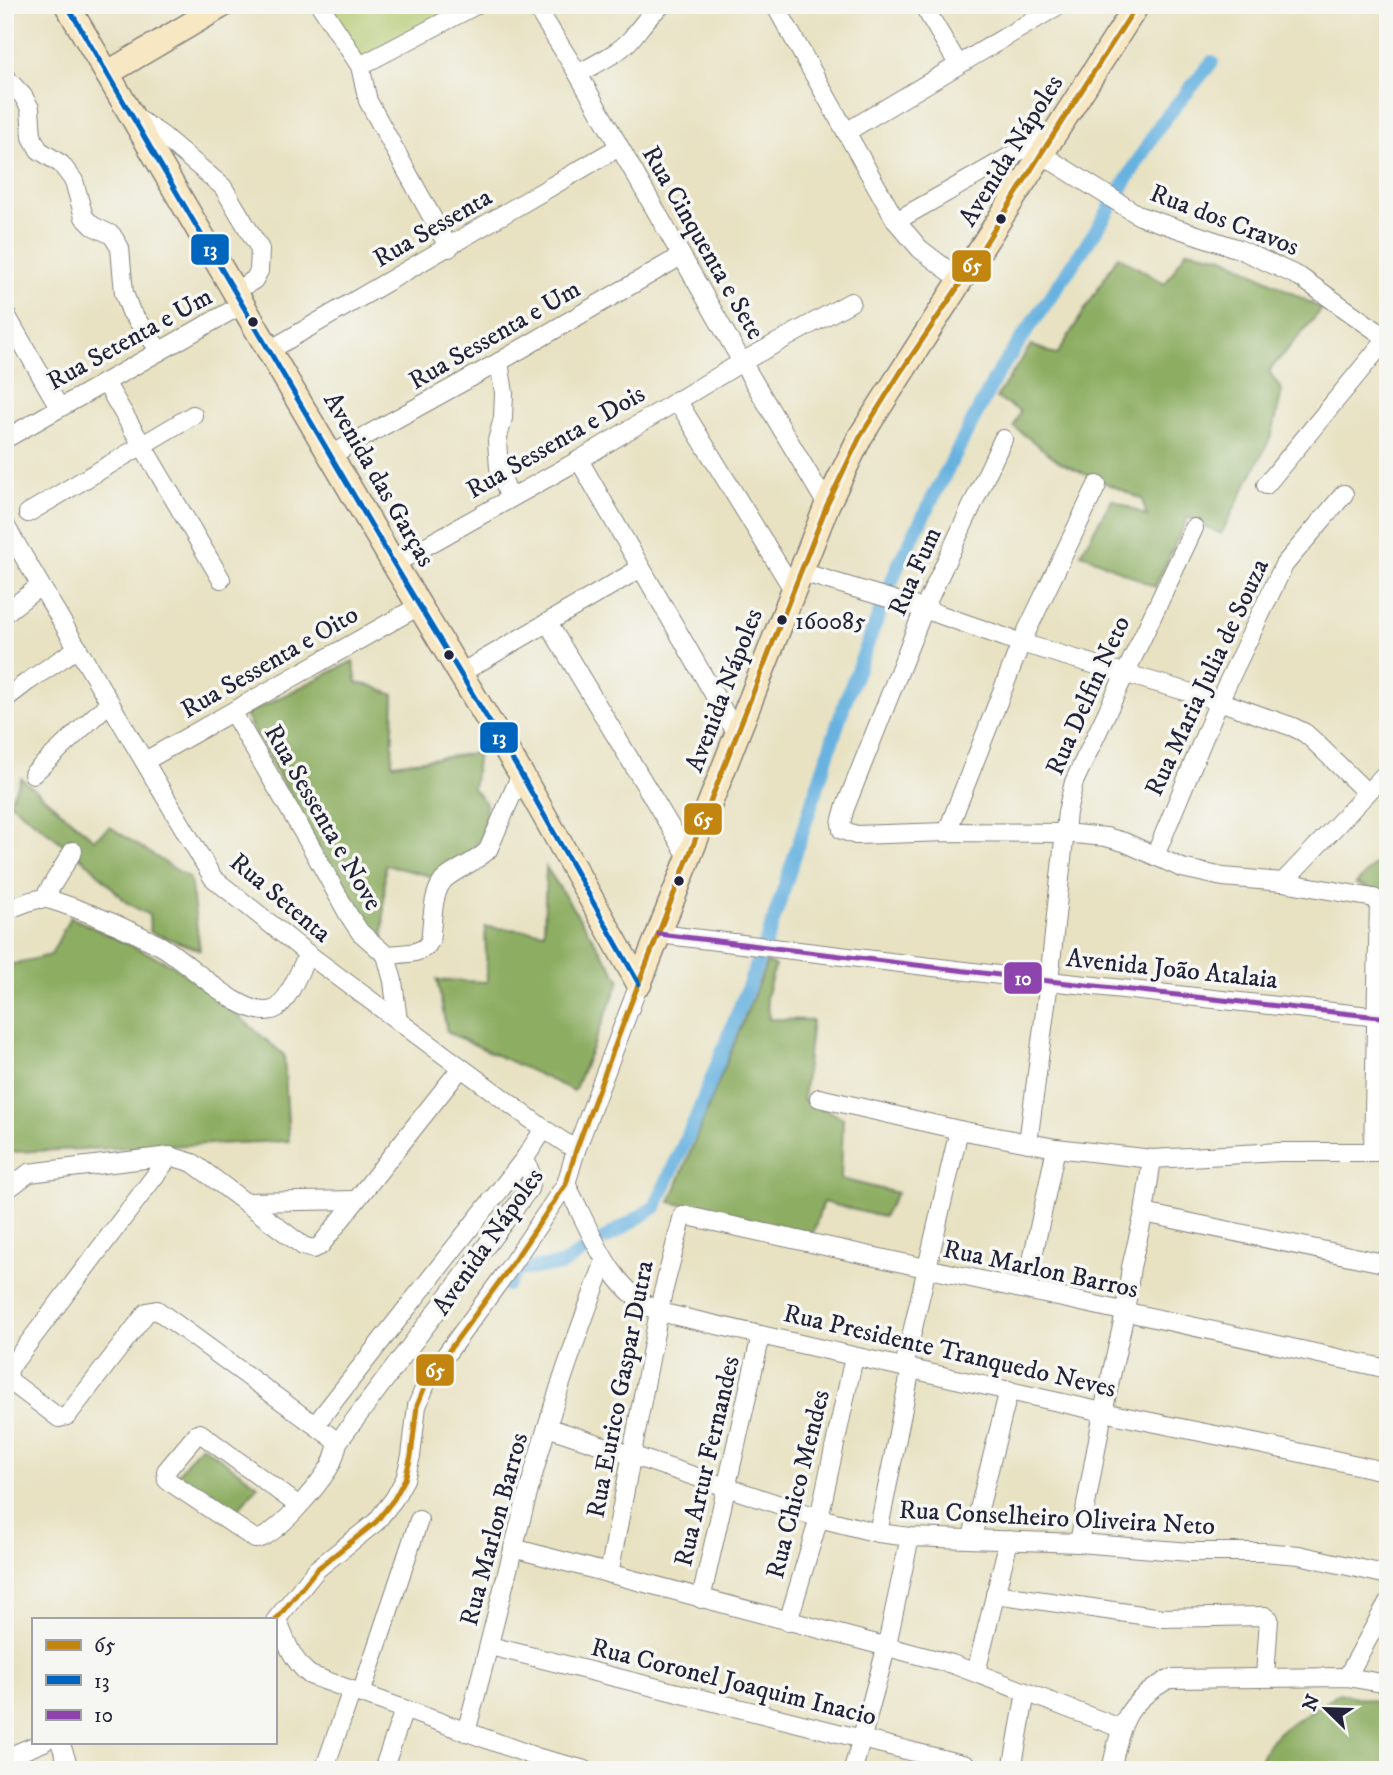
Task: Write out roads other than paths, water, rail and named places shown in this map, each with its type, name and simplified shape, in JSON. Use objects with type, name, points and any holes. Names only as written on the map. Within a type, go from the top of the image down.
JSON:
[{"type":"main road","name":"Avenida das Garças","points":[[67,5],[394,564],[521,774],[639,984]]},
{"type":"main road","points":[[108,73],[223,5]]},
{"type":"main road","name":"Avenida Nápoles","points":[[639,984],[827,505],[860,437],[1137,5]]},
{"type":"street","points":[[320,5],[360,66],[368,101],[449,248]]},
{"type":"street","points":[[360,66],[476,5]]},
{"type":"street","name":"Rua Cinquenta e Sete","points":[[535,5],[578,74],[827,505]]},
{"type":"street","points":[[578,74],[621,48],[649,14],[662,5]]},
{"type":"street","points":[[775,5],[896,221],[920,249],[962,281]]},
{"type":"street","points":[[922,5],[958,64]]},
{"type":"street","points":[[846,132],[1059,5]]},
{"type":"street","points":[[5,77],[30,108],[33,137],[39,150],[61,164],[74,181],[84,217],[93,226],[111,235],[120,248],[124,293],[131,312],[160,351]]},
{"type":"street","name":"Rua Setenta e Um","points":[[5,439],[160,351],[239,297],[259,271],[260,249],[223,187],[163,136],[132,114]]},
{"type":"street","points":[[896,221],[1056,130]]},
{"type":"street","name":"Rua Sessenta","points":[[270,350],[619,147]]},
{"type":"street","name":"Rua dos Cravos","points":[[1041,154],[1140,216],[1216,240],[1300,277],[1387,339]]},
{"type":"street","name":"Rua Sessenta e Um","points":[[331,455],[499,362],[681,256]]},
{"type":"street","name":"Rua Sessenta e Dois","points":[[394,564],[579,460],[742,362],[851,302]]},
{"type":"street","points":[[5,313],[59,407]]},
{"type":"street","points":[[1266,485],[1387,339]]},
{"type":"street","points":[[499,362],[503,418],[497,441],[499,468],[509,498]]},
{"type":"street","points":[[105,382],[221,579]]},
{"type":"street","points":[[677,400],[797,581],[886,597],[1021,643],[1219,701],[1305,733],[1367,793]]},
{"type":"street","points":[[27,513],[193,415]]},
{"type":"street","name":"Rua Fum","points":[[947,832],[856,835],[842,830],[841,822],[924,609],[1003,439]]},
{"type":"street","points":[[579,460],[737,736]]},
{"type":"street","points":[[819,1098],[1028,1143],[1152,1159],[1280,1152],[1380,1152],[1382,1017],[1379,903],[1374,898],[1283,882],[1223,877],[1182,868],[1124,842],[1064,833],[947,832],[1021,643],[1097,485]]},
{"type":"street","name":"Rua Maria Julia de Souza","points":[[1154,856],[1219,701],[1284,565],[1343,494]]},
{"type":"street","name":"Rua Setenta","points":[[5,525],[213,878],[308,954],[576,1150]]},
{"type":"street","name":"Rua Delfin Neto","points":[[1028,1143],[1049,981],[1064,833],[1074,782],[1194,528]]},
{"type":"street","points":[[459,674],[641,568]]},
{"type":"street","points":[[5,613],[40,586]]},
{"type":"street","name":"Rua Sessenta e Oito","points":[[145,761],[419,606]]},
{"type":"street","points":[[548,623],[689,858]]},
{"type":"street","points":[[5,699],[78,648]]},
{"type":"street","points":[[33,774],[110,702]]},
{"type":"street","name":"Rua Sessenta e Nove","points":[[233,713],[348,914],[360,932],[386,955]]},
{"type":"street","points":[[1283,882],[1388,771]]},
{"type":"street","points":[[398,1021],[393,981],[386,955],[422,951],[428,947],[438,890],[443,881],[488,850],[521,774]]},
{"type":"street","points":[[44,898],[74,851]]},
{"type":"street","points":[[5,911],[44,898],[107,919],[163,947],[212,984],[262,1012],[281,1005],[308,954]]},
{"type":"street","name":"Avenida João Atalaia","points":[[659,934],[1049,981],[1382,1017]]},
{"type":"street","name":"Avenida Nápoles","points":[[276,1620],[317,1569],[376,1522],[394,1499],[405,1479],[411,1456],[417,1406],[428,1379],[505,1274],[566,1184],[576,1150],[639,984]]},
{"type":"street","points":[[5,1191],[29,1173],[170,1156],[193,1164],[303,1246],[313,1249],[320,1246],[461,1068]]},
{"type":"street","points":[[314,1426],[525,1158],[544,1129]]},
{"type":"street","points":[[878,1533],[907,1368],[959,1130]]},
{"type":"street","points":[[1026,1289],[1056,1148]]},
{"type":"street","points":[[170,1156],[8,1370],[10,1381],[58,1418],[67,1416],[147,1312],[156,1310],[338,1442]]},
{"type":"street","points":[[299,1506],[201,1433],[197,1434],[166,1471],[167,1480],[255,1539],[266,1537],[299,1506],[328,1469],[334,1459],[338,1442],[529,1189],[532,1177],[525,1158]]},
{"type":"street","points":[[1079,1542],[1125,1313],[1152,1159]]},
{"type":"street","name":"Rua Presidente Tranquedo Neves","points":[[566,1184],[605,1261],[624,1289],[641,1304],[659,1312],[1103,1412],[1275,1446],[1388,1472]]},
{"type":"street","points":[[245,1202],[356,1200]]},
{"type":"street","points":[[1144,1213],[1388,1264]]},
{"type":"street","name":"Rua Marlon Barros","points":[[683,1215],[1388,1369]]},
{"type":"street","name":"Rua Eurico Gaspar Dutra","points":[[609,1574],[666,1276],[683,1215]]},
{"type":"street","name":"Rua Marlon Barros","points":[[466,1732],[547,1427],[572,1349],[605,1261]]},
{"type":"street","name":"Rua Artur Fernandes","points":[[701,1599],[761,1335]]},
{"type":"street","name":"Rua Chico Mendes","points":[[788,1622],[820,1518],[855,1357]]},
{"type":"street","points":[[972,1537],[1009,1390]]},
{"type":"street","name":"Rua Conselheiro Oliveira Neto","points":[[547,1427],[727,1489],[878,1533],[910,1537],[1079,1542],[1190,1552],[1263,1552],[1299,1555],[1388,1575]]},
{"type":"street","points":[[324,1770],[356,1692],[419,1520]]},
{"type":"street","points":[[853,1770],[887,1649],[910,1537]]},
{"type":"street","points":[[976,1672],[1009,1540]]},
{"type":"street","points":[[513,1548],[976,1672],[1120,1728]]},
{"type":"street","points":[[995,1594],[1162,1618],[1265,1616],[1269,1619],[1265,1676]]},
{"type":"street","points":[[1347,1677],[1388,1602]]},
{"type":"street","points":[[276,1620],[301,1669],[310,1675],[466,1732],[538,1764],[585,1770]]},
{"type":"street","name":"Rua Coronel Joaquim Inacio","points":[[490,1646],[966,1765]]},
{"type":"street","points":[[1111,1770],[1120,1728],[1131,1707],[1146,1692],[1169,1679],[1347,1677],[1388,1684]]},
{"type":"street","points":[[1012,1770],[1026,1692]]},
{"type":"street","points":[[383,1770],[404,1710]]},
{"type":"street","points":[[5,1758],[39,1744]]},
{"type":"street","points":[[61,1744],[70,1770]]},
{"type":"waterway","points":[[604,1239],[655,1207],[695,1120],[769,934],[846,699],[899,563],[996,376],[1099,226],[1159,126],[1212,62]]},
{"type":"waterway","points":[[507,1285],[517,1270],[561,1265],[588,1248]]},
{"type":"place","name":"160085","points":[[782,620]]}]
